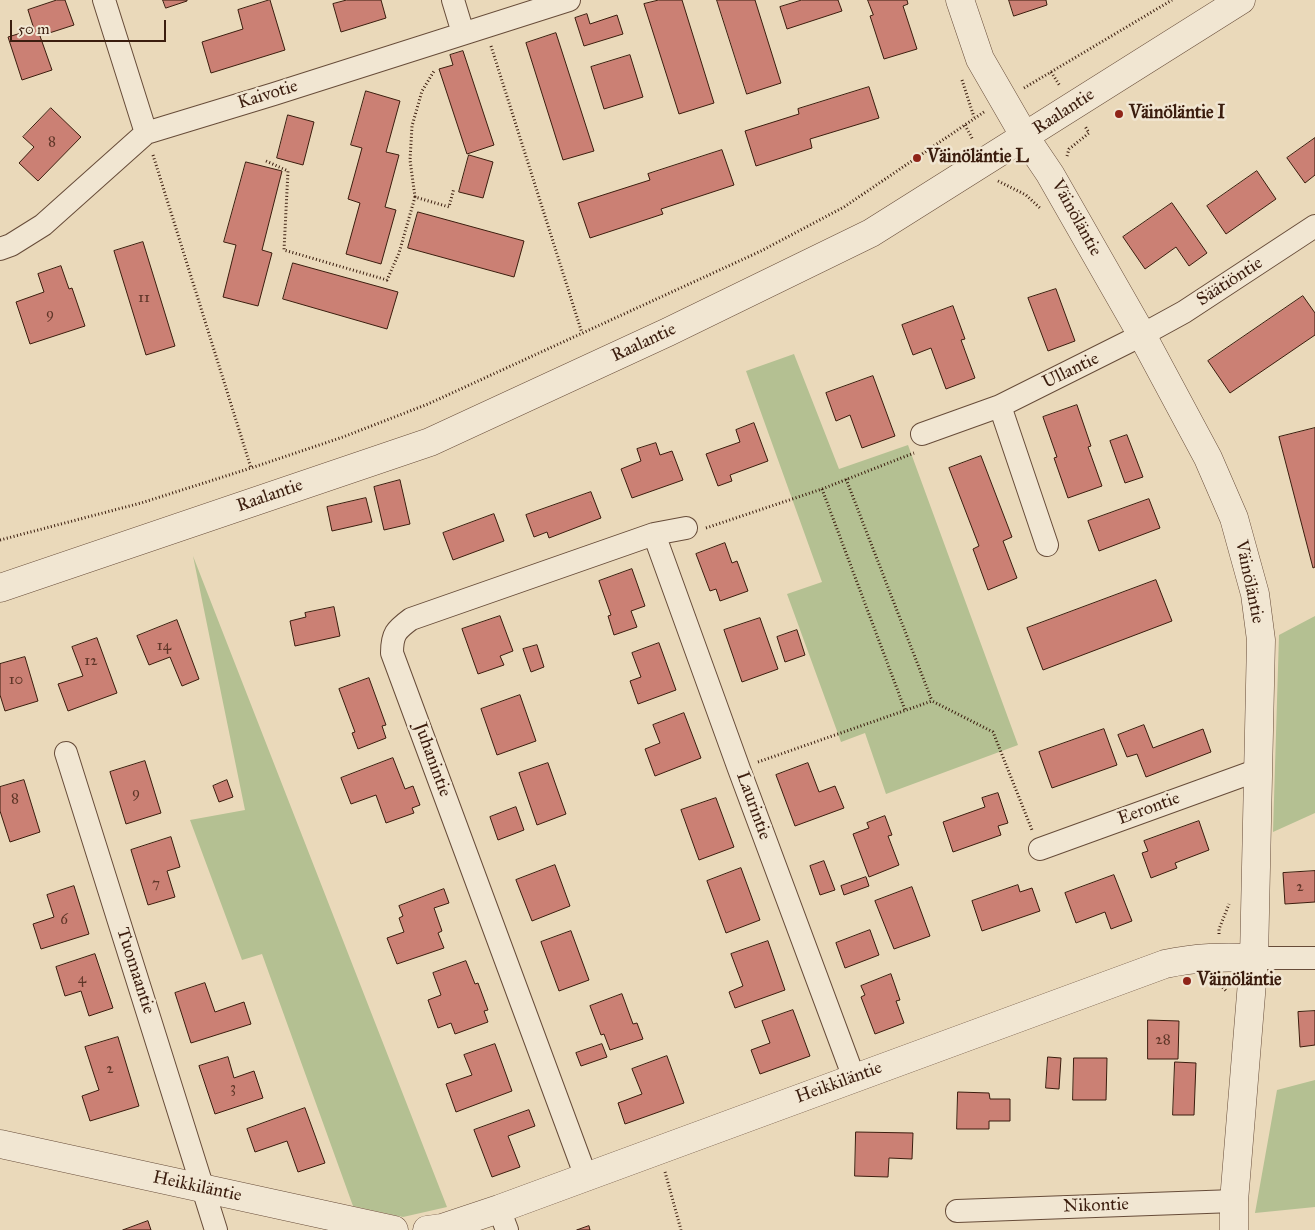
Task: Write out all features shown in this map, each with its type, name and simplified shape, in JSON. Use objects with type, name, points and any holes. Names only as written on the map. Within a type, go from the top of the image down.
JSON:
[{"type":"street","points":[[104,0],[146,133]]},
{"type":"street","points":[[453,0],[463,33]]},
{"type":"street","name":"Kaivotie","points":[[0,249],[11,245],[42,225],[146,133],[569,0]]},
{"type":"street","name":"Väinöläntie","points":[[960,0],[980,59],[1025,137],[1050,174],[1142,335],[1208,458],[1234,518],[1252,584],[1261,640],[1254,958],[1234,1201],[1234,1230]]},
{"type":"street","name":"Raalantie","points":[[0,588],[430,442],[668,332],[871,233],[1241,0]]},
{"type":"street","name":"Säätiöntie","points":[[1142,335],[1184,312],[1315,226]]},
{"type":"street","name":"Ullantie","points":[[922,434],[1000,406],[1142,335]]},
{"type":"street","points":[[1000,406],[1047,545]]},
{"type":"street","name":"Juhanintie","points":[[586,1177],[392,654],[392,639],[398,628],[411,619],[654,534],[686,528]]},
{"type":"street","name":"Laurintie","points":[[654,534],[854,1078]]},
{"type":"street","name":"Tuomaantie","points":[[66,753],[216,1230]]},
{"type":"street","name":"Eerontie","points":[[1040,849],[1258,770]]},
{"type":"street","name":"Heikkiläntie","points":[[427,1230],[503,1220],[586,1177],[1164,964],[1193,958],[1254,958]]},
{"type":"street","points":[[1254,958],[1315,958]]},
{"type":"street","name":"Heikkiläntie","points":[[0,1144],[394,1230]]},
{"type":"street","name":"Nikontie","points":[[957,1211],[1234,1201]]},
{"type":"path","points":[[1051,72],[1172,0]]},
{"type":"path","points":[[485,27],[582,333]]},
{"type":"path","points":[[266,161],[288,171],[284,250],[387,280],[399,254],[415,198],[410,160],[412,126],[422,92],[434,71]]},
{"type":"path","points":[[0,540],[141,503],[343,437],[428,404],[762,251],[844,207],[974,117]]},
{"type":"path","points":[[965,125],[996,180],[1026,195],[1046,214]]},
{"type":"path","points":[[146,133],[250,468]]},
{"type":"path","points":[[415,198],[449,207],[454,188]]},
{"type":"path","points":[[846,479],[932,700],[993,732],[1040,849]]},
{"type":"path","points":[[822,489],[905,710]]},
{"type":"path","points":[[739,769],[932,700]]},
{"type":"path","points":[[1228,993],[1217,982],[1219,929],[1229,905],[1230,896]]},
{"type":"path","points":[[665,1172],[682,1230]]},
{"type":"green space","points":[[794,354],[839,469],[908,445],[1018,745],[886,794],[865,733],[841,742],[787,594],[822,582],[746,371]]},
{"type":"green space","points":[[193,556],[447,1207],[403,1217],[353,1206],[262,954],[242,960],[190,820],[245,810]]},
{"type":"green space","points":[[1315,616],[1315,813],[1273,832],[1279,635]]},
{"type":"green space","points":[[1315,1080],[1315,1207],[1255,1213],[1277,1090]]},
{"type":"building","points":[[57,0],[65,0],[74,25],[40,36],[52,70],[22,80],[8,37],[34,29],[28,10]]},
{"type":"building","points":[[163,0],[187,0],[187,1],[166,8]]},
{"type":"building","points":[[270,0],[285,50],[211,73],[202,42],[243,29],[238,10]]},
{"type":"building","points":[[347,0],[381,0],[386,18],[341,32],[333,4]]},
{"type":"building","points":[[659,0],[682,0],[714,103],[679,114],[644,4]]},
{"type":"building","points":[[717,0],[755,0],[781,83],[747,94]]},
{"type":"building","points":[[802,0],[838,0],[842,11],[787,29],[780,7]]},
{"type":"building","points":[[868,0],[907,0],[908,4],[903,6],[917,49],[884,59],[870,16],[873,15]]},
{"type":"building","points":[[1009,0],[1046,0],[1047,5],[1014,16]]},
{"type":"building","points":[[587,14],[590,24],[617,15],[623,34],[584,46],[575,18]]},
{"type":"building","points":[[556,33],[594,151],[563,160],[526,43]]},
{"type":"building","points":[[463,51],[494,145],[467,154],[439,69],[453,65],[450,55]]},
{"type":"building","points":[[630,55],[643,97],[604,109],[591,67]]},
{"type":"building","points":[[869,87],[879,118],[810,139],[812,148],[756,166],[745,131],[799,114],[798,109]]},
{"type":"building","points":[[366,91],[400,101],[386,152],[399,155],[385,207],[396,210],[381,264],[346,254],[360,203],[348,199],[362,148],[351,145]]},
{"type":"building","points":[[51,108],[81,137],[38,181],[19,163],[34,147],[23,137]]},
{"type":"building","points":[[288,115],[314,122],[303,165],[277,158]]},
{"type":"building","points":[[1315,138],[1315,175],[1305,183],[1287,158]]},
{"type":"building","points":[[722,150],[734,185],[661,209],[663,214],[590,238],[578,203],[650,180],[648,174]]},
{"type":"building","points":[[469,155],[493,162],[483,198],[459,192]]},
{"type":"building","points":[[246,162],[282,171],[262,250],[272,253],[258,306],[223,297],[236,245],[224,242]]},
{"type":"building","points":[[1257,171],[1276,199],[1226,234],[1207,206]]},
{"type":"building","points":[[1172,203],[1207,253],[1189,266],[1176,247],[1145,269],[1123,237]]},
{"type":"building","points":[[418,212],[524,241],[514,277],[408,248]]},
{"type":"building","points":[[143,242],[175,346],[146,355],[114,251]]},
{"type":"building","points":[[293,263],[398,292],[387,329],[283,299]]},
{"type":"building","points":[[61,266],[69,289],[72,288],[85,326],[30,344],[16,302],[44,292],[38,274]]},
{"type":"building","points":[[1056,289],[1075,341],[1048,351],[1028,298]]},
{"type":"building","points":[[1303,296],[1315,313],[1315,335],[1230,393],[1208,361]]},
{"type":"building","points":[[953,306],[965,339],[961,340],[975,378],[946,389],[931,348],[913,355],[902,325]]},
{"type":"building","points":[[873,376],[895,436],[862,448],[850,415],[836,421],[826,393]]},
{"type":"building","points":[[1077,405],[1091,446],[1088,447],[1102,486],[1068,498],[1054,458],[1057,457],[1043,417]]},
{"type":"building","points":[[754,423],[768,461],[730,475],[732,481],[718,486],[706,454],[740,442],[736,430]]},
{"type":"building","points":[[1315,428],[1315,567],[1313,568],[1279,437]]},
{"type":"building","points":[[1127,435],[1143,477],[1125,483],[1110,441]]},
{"type":"building","points":[[656,443],[660,455],[672,451],[683,480],[632,498],[621,469],[641,461],[637,449]]},
{"type":"building","points":[[981,456],[1012,537],[1003,541],[1017,578],[988,590],[973,549],[979,546],[949,468]]},
{"type":"building","points":[[400,480],[410,524],[384,530],[374,487]]},
{"type":"building","points":[[591,492],[601,518],[549,538],[547,532],[534,537],[526,515]]},
{"type":"building","points":[[366,498],[372,522],[332,531],[327,507]]},
{"type":"building","points":[[1149,499],[1160,528],[1099,551],[1088,521]]},
{"type":"building","points":[[494,514],[504,541],[453,560],[443,533]]},
{"type":"building","points":[[725,543],[732,563],[737,561],[748,591],[720,601],[716,589],[710,591],[696,554]]},
{"type":"building","points":[[632,569],[645,606],[631,611],[637,627],[614,635],[608,616],[611,615],[599,581]]},
{"type":"building","points":[[1156,580],[1172,621],[1043,670],[1027,628]]},
{"type":"building","points":[[334,607],[340,636],[295,646],[290,621],[306,617],[305,613]]},
{"type":"building","points":[[500,616],[513,651],[500,656],[504,665],[478,674],[462,629]]},
{"type":"building","points":[[760,618],[778,669],[742,682],[724,630]]},
{"type":"building","points":[[177,620],[199,679],[182,686],[170,657],[149,665],[137,636]]},
{"type":"building","points":[[797,630],[805,655],[785,662],[777,637]]},
{"type":"building","points":[[97,638],[117,693],[68,711],[58,684],[83,676],[72,647]]},
{"type":"building","points":[[659,643],[676,690],[638,704],[630,681],[641,677],[632,653]]},
{"type":"building","points":[[537,645],[544,667],[531,672],[523,649]]},
{"type":"building","points":[[25,657],[38,701],[5,711],[0,695],[0,664]]},
{"type":"building","points":[[369,678],[386,725],[382,726],[386,738],[358,749],[352,733],[355,732],[339,689]]},
{"type":"building","points":[[520,695],[536,741],[497,755],[481,709]]},
{"type":"building","points":[[684,713],[701,758],[655,776],[645,749],[660,743],[653,725]]},
{"type":"building","points":[[1144,725],[1153,748],[1203,729],[1211,752],[1146,777],[1137,754],[1127,757],[1118,735]]},
{"type":"building","points":[[1104,729],[1117,765],[1052,788],[1039,752]]},
{"type":"building","points":[[393,758],[405,789],[413,786],[420,805],[412,808],[414,813],[386,823],[376,795],[351,804],[341,778]]},
{"type":"building","points":[[145,761],[161,813],[126,824],[110,772]]},
{"type":"building","points":[[548,763],[566,814],[537,825],[519,773]]},
{"type":"building","points":[[808,763],[819,792],[835,786],[844,808],[795,826],[776,775]]},
{"type":"building","points":[[24,780],[40,832],[10,842],[0,811],[0,787]]},
{"type":"building","points":[[227,780],[233,797],[219,802],[213,786]]},
{"type":"building","points":[[998,793],[1008,823],[998,826],[1001,835],[953,852],[943,822],[985,807],[982,798]]},
{"type":"building","points":[[716,798],[734,847],[699,860],[681,810]]},
{"type":"building","points":[[516,807],[524,830],[498,840],[490,817]]},
{"type":"building","points":[[885,816],[892,835],[888,836],[899,865],[869,877],[853,834],[869,828],[867,823]]},
{"type":"building","points":[[1199,821],[1209,850],[1175,863],[1177,868],[1151,878],[1142,853],[1148,851],[1144,841]]},
{"type":"building","points":[[171,837],[180,867],[167,871],[175,897],[148,905],[131,850]]},
{"type":"building","points":[[824,861],[835,890],[820,895],[810,866]]},
{"type":"building","points":[[555,865],[570,906],[532,921],[516,880]]},
{"type":"building","points":[[741,868],[760,920],[726,933],[707,881]]},
{"type":"building","points":[[1315,871],[1315,902],[1285,904],[1283,873]]},
{"type":"building","points":[[1114,875],[1132,921],[1111,929],[1105,912],[1076,923],[1065,893]]},
{"type":"building","points":[[866,877],[869,886],[844,895],[841,886]]},
{"type":"building","points":[[1018,885],[1020,892],[1032,888],[1040,911],[982,931],[972,901]]},
{"type":"building","points":[[74,886],[89,934],[41,949],[33,924],[54,917],[47,895]]},
{"type":"building","points":[[912,887],[930,936],[894,949],[875,901]]},
{"type":"building","points":[[444,889],[449,903],[434,908],[442,931],[438,933],[444,948],[397,964],[387,938],[404,932],[399,918],[403,916],[399,906]]},
{"type":"building","points":[[870,930],[879,955],[845,968],[836,943]]},
{"type":"building","points":[[571,931],[589,980],[559,991],[541,942]]},
{"type":"building","points":[[768,941],[785,990],[735,1008],[729,992],[743,986],[731,954]]},
{"type":"building","points":[[95,954],[113,1008],[89,1016],[81,991],[65,996],[56,967]]},
{"type":"building","points":[[466,961],[475,984],[478,983],[488,1010],[484,1011],[488,1022],[455,1034],[451,1023],[438,1028],[428,1000],[441,995],[433,973]]},
{"type":"building","points":[[891,974],[900,1000],[896,1001],[904,1023],[875,1034],[861,997],[865,995],[861,986]]},
{"type":"building","points":[[205,983],[215,1012],[244,1002],[251,1024],[191,1043],[175,993]]},
{"type":"building","points":[[622,994],[633,1024],[637,1023],[643,1039],[610,1050],[604,1034],[601,1035],[590,1006]]},
{"type":"building","points":[[793,1010],[810,1056],[760,1074],[751,1050],[770,1043],[762,1021]]},
{"type":"building","points":[[1315,1011],[1315,1045],[1300,1047],[1298,1012]]},
{"type":"building","points":[[1148,1020],[1179,1021],[1178,1059],[1148,1059]]},
{"type":"building","points":[[118,1037],[139,1106],[90,1121],[82,1096],[99,1090],[85,1047]]},
{"type":"building","points":[[495,1044],[512,1091],[456,1112],[446,1084],[472,1075],[464,1055]]},
{"type":"building","points":[[602,1044],[607,1057],[581,1066],[576,1053]]},
{"type":"building","points":[[667,1056],[684,1103],[625,1124],[618,1103],[642,1094],[632,1069]]},
{"type":"building","points":[[228,1057],[234,1078],[254,1071],[263,1098],[215,1114],[199,1066]]},
{"type":"building","points":[[1048,1057],[1061,1058],[1059,1089],[1046,1088]]},
{"type":"building","points":[[1074,1058],[1107,1058],[1106,1100],[1073,1100]]},
{"type":"building","points":[[1175,1062],[1196,1063],[1194,1115],[1173,1115]]},
{"type":"building","points":[[958,1092],[989,1093],[990,1099],[1010,1099],[1010,1121],[989,1121],[989,1129],[957,1129]]},
{"type":"building","points":[[305,1108],[325,1163],[298,1172],[287,1141],[255,1152],[247,1129]]},
{"type":"building","points":[[529,1110],[535,1126],[508,1136],[520,1167],[492,1177],[474,1130]]},
{"type":"building","points":[[856,1132],[913,1133],[912,1159],[889,1158],[888,1177],[855,1176]]},
{"type":"building","points":[[148,1221],[151,1230],[123,1230]]},
{"type":"building","points":[[589,1226],[590,1230],[577,1230]]},
{"type":"place","name":"Väinöläntie I","points":[[1119,114]]},
{"type":"place","name":"Väinöläntie L","points":[[917,158]]},
{"type":"place","name":"Väinöläntie","points":[[1187,981]]}]
